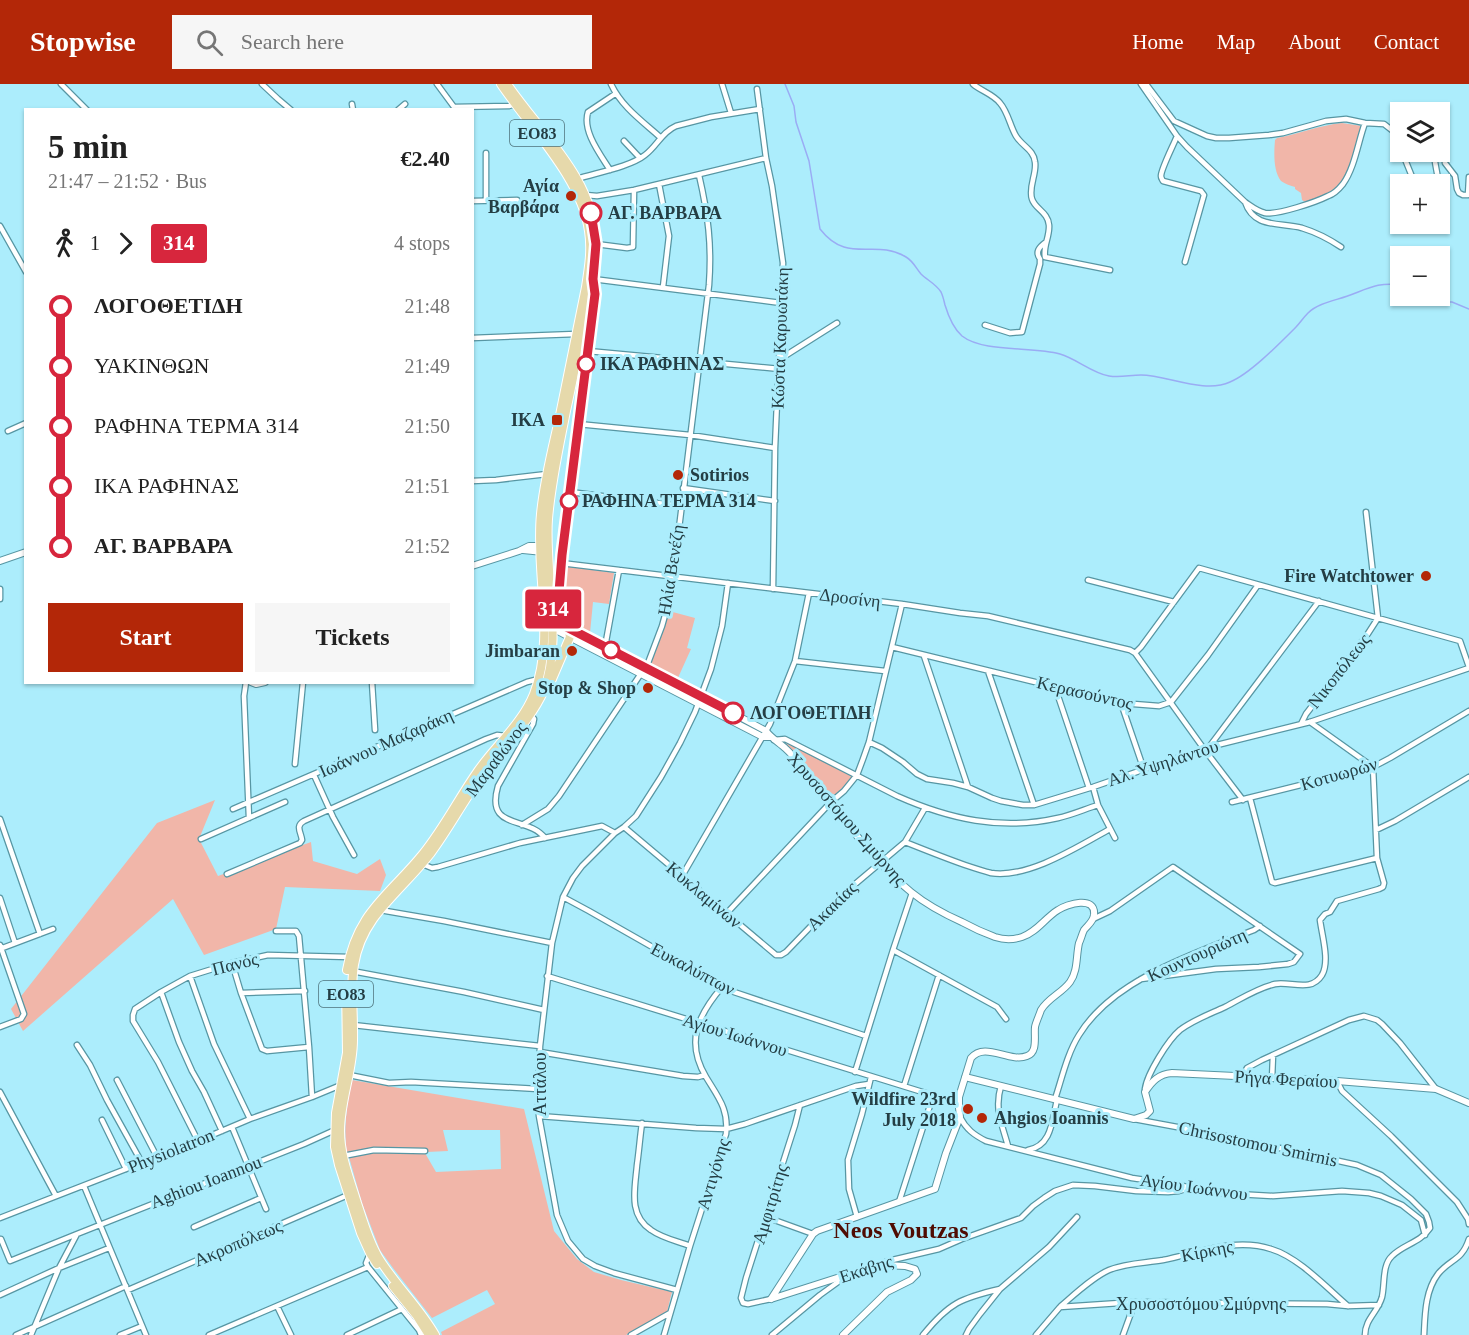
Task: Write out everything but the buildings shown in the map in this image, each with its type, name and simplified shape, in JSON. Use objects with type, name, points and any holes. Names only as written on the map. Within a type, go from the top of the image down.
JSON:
[{"type":"main road","name":"Μαραθώνος","points":[[501,84],[586,195],[596,244],[593,279],[553,475],[543,549]]},
{"type":"main road","name":"Μαραθώνος","points":[[435,1335],[421,1311],[375,1252],[366,1230],[344,1156],[341,1124],[352,1053],[352,971],[362,938],[380,910],[422,864],[441,839],[466,797],[530,714],[540,697],[550,664],[540,516],[586,287],[590,244],[585,213],[575,181],[562,156],[507,84]]},
{"type":"main road","name":"Μαραθώνος","points":[[429,1335],[370,1253],[348,1195],[337,1156],[336,1113],[347,1053],[346,989],[350,957],[361,927],[374,907],[424,852],[472,779],[526,709],[539,679],[548,619]]},
{"type":"main road","points":[[540,697],[550,685],[570,637],[570,632],[566,627]]},
{"type":"street","points":[[61,84],[85,108]]},
{"type":"street","points":[[262,84],[289,108]]},
{"type":"street","points":[[437,84],[454,107],[515,104]]},
{"type":"street","points":[[611,84],[615,94],[660,137]]},
{"type":"street","points":[[722,84],[731,113]]},
{"type":"street","points":[[974,84],[1002,105],[1016,137],[1034,156],[1036,165],[1031,197],[1033,203],[1047,217],[1049,229],[1044,249],[1045,257],[1110,270]]},
{"type":"street","points":[[1141,84],[1177,136],[1201,161],[1245,202],[1256,210],[1267,213],[1312,203],[1335,192],[1347,178],[1365,123]]},
{"type":"street","points":[[1146,84],[1174,121],[1216,138],[1283,133],[1337,119],[1384,124],[1390,129]]},
{"type":"street","name":"Κώστα Καρυωτάκη","points":[[757,89],[783,263],[773,589]]},
{"type":"street","points":[[610,170],[591,138],[586,117],[588,112],[615,94]]},
{"type":"street","points":[[400,108],[405,104]]},
{"type":"street","points":[[575,181],[640,159],[648,153],[660,137],[676,126],[731,113],[760,109]]},
{"type":"street","points":[[1177,136],[1161,179],[1201,191],[1204,195],[1185,262]]},
{"type":"street","points":[[624,141],[640,159]]},
{"type":"street","points":[[486,153],[486,200]]},
{"type":"street","points":[[586,195],[597,196],[634,190],[766,158]]},
{"type":"street","points":[[1445,162],[1455,176],[1459,193],[1463,195],[1468,195],[1469,177]]},
{"type":"street","name":"Ηλία Βενέζη","points":[[522,825],[548,809],[559,796],[645,667],[654,649],[669,601],[710,267],[708,224],[699,175]]},
{"type":"street","points":[[659,184],[669,236],[663,287]]},
{"type":"street","points":[[596,244],[627,249],[633,247],[634,190]]},
{"type":"street","points":[[474,201],[517,200]]},
{"type":"street","points":[[1245,202],[1249,212],[1268,224],[1304,229],[1341,247]]},
{"type":"street","points":[[0,226],[24,268]]},
{"type":"street","points":[[985,325],[1010,333],[1022,332],[1040,264],[1038,251],[1046,242]]},
{"type":"street","points":[[548,619],[558,604],[561,563],[595,294],[593,279],[781,303]]},
{"type":"street","points":[[780,359],[837,323]]},
{"type":"street","points":[[474,338],[576,334]]},
{"type":"street","points":[[588,351],[780,369]]},
{"type":"street","points":[[8,431],[24,424]]},
{"type":"street","points":[[578,424],[690,435],[776,448]]},
{"type":"street","points":[[474,481],[547,474]]},
{"type":"street","points":[[683,489],[775,501]]},
{"type":"street","points":[[570,492],[681,506]]},
{"type":"street","name":"Νικοπόλεως","points":[[1301,724],[1306,714],[1378,618],[1366,512]]},
{"type":"street","points":[[474,565],[529,546],[543,549]]},
{"type":"street","points":[[0,561],[24,553]]},
{"type":"street","name":"Δροσίνη","points":[[561,563],[1002,618],[1135,652]]},
{"type":"street","points":[[1243,800],[1135,652],[1199,568],[1460,641],[1468,668]]},
{"type":"street","points":[[605,647],[619,570]]},
{"type":"street","points":[[1088,580],[1174,602]]},
{"type":"street","name":"Αττάλου","points":[[676,1290],[595,1266],[583,1259],[562,1231],[538,1116],[540,1049],[547,976],[562,897],[577,871],[615,833],[636,816],[661,777],[699,704],[720,636],[728,583]]},
{"type":"street","points":[[1171,702],[1258,585]]},
{"type":"street","points":[[0,589],[0,599]]},
{"type":"street","points":[[682,876],[769,734],[795,661],[809,593]]},
{"type":"street","points":[[1207,748],[1319,601]]},
{"type":"street","points":[[726,914],[857,775],[869,742],[902,604]]},
{"type":"street","name":"Χρυσοστόμου Σμύρνης","points":[[548,619],[701,696],[769,734],[786,749],[880,863],[912,893],[932,907],[964,924],[1006,940],[1032,932],[1059,910],[1076,904],[1090,904],[1094,912],[1093,919]]},
{"type":"street","name":"Χρυσοστόμου Σμύρνης","points":[[548,619],[570,637],[699,704],[769,734]]},
{"type":"street","name":"Κερασούντος","points":[[892,647],[1120,703],[1159,706],[1171,702]]},
{"type":"street","points":[[924,656],[968,787]]},
{"type":"street","points":[[795,661],[885,672]]},
{"type":"street","name":"Αλ. Υψηλάντου","points":[[869,742],[892,754],[922,777],[968,787],[1001,801],[1034,805],[1207,748],[1310,722],[1468,668]]},
{"type":"street","points":[[988,671],[1034,805]]},
{"type":"street","name":"Ιωάννου Μαζαράκη","points":[[233,809],[527,682],[539,679]]},
{"type":"street","points":[[246,684],[244,696],[249,818]]},
{"type":"street","points":[[296,764],[303,684]]},
{"type":"street","points":[[372,684],[375,730]]},
{"type":"street","points":[[1055,687],[1091,788],[1115,838]]},
{"type":"street","points":[[1120,703],[1144,770]]},
{"type":"street","name":"Κοτυωρών","points":[[1232,802],[1373,767],[1469,711]]},
{"type":"street","points":[[530,714],[534,719],[533,724],[498,786],[495,804],[506,819],[540,832],[545,838]]},
{"type":"street","points":[[1134,1119],[1150,1111],[1145,1092],[1148,1079],[1178,1032],[1187,1025],[1241,998],[1274,984],[1300,986],[1309,985],[1318,980],[1326,966],[1320,920],[1322,917],[1342,899],[1383,887],[1377,858],[1373,767],[1310,722]]},
{"type":"street","points":[[769,734],[785,739],[897,796],[952,816],[1004,823],[1053,819],[1098,805]]},
{"type":"street","points":[[228,874],[300,843],[302,840],[299,824],[486,739],[498,735],[506,736]]},
{"type":"street","points":[[314,774],[354,855]]},
{"type":"street","points":[[1376,830],[1469,777]]},
{"type":"street","points":[[1250,798],[1272,882],[1377,858]]},
{"type":"street","points":[[201,838],[285,802]]},
{"type":"street","name":"Ακακίας","points":[[786,952],[837,900],[905,842],[925,808]]},
{"type":"street","points":[[0,819],[40,934]]},
{"type":"street","points":[[422,864],[432,868],[438,867],[520,843],[602,826],[615,833]]},
{"type":"street","name":"Κυκλαμίνων","points":[[624,827],[776,955],[781,956],[786,952]]},
{"type":"street","points":[[905,842],[965,865],[1002,874],[1045,864],[1110,829]]},
{"type":"street","points":[[771,1299],[813,1234],[819,1230],[935,1190],[960,1117],[958,1103],[960,1091],[971,1058],[977,1052],[985,1051],[1019,1057],[1028,1056],[1031,1053],[1035,1027],[1041,1011],[1065,989],[1074,977],[1077,950],[1082,936],[1093,919],[1110,911],[1173,867],[1300,954],[1294,962],[1288,964],[1216,969],[1141,979]]},
{"type":"street","points":[[855,1072],[912,893]]},
{"type":"street","name":"Ευκαλύπτων","points":[[562,897],[731,992],[866,1036]]},
{"type":"street","points":[[0,898],[15,943]]},
{"type":"street","points":[[380,910],[552,943]]},
{"type":"street","name":"Κουντουριώτη","points":[[1026,1151],[1044,1143],[1048,1135],[1069,1056],[1089,1021],[1120,992],[1154,971],[1260,926]]},
{"type":"street","points":[[0,1027],[21,1019],[24,1014],[0,948],[52,929]]},
{"type":"street","points":[[276,931],[296,931],[298,936],[312,1097]]},
{"type":"street","points":[[893,950],[997,1007],[1006,1019]]},
{"type":"street","name":"Πανός","points":[[198,1141],[158,1062],[134,1021],[135,1009],[189,976],[232,963],[268,955],[350,957]]},
{"type":"street","points":[[232,963],[262,1049],[264,1051],[309,1047]]},
{"type":"street","points":[[352,971],[396,978],[544,1010]]},
{"type":"street","points":[[904,1086],[939,975]]},
{"type":"street","points":[[189,976],[214,1044],[250,1119]]},
{"type":"street","name":"Αγίου Ιωάννου","points":[[547,976],[958,1103]]},
{"type":"street","name":"Αντιγόνης","points":[[664,1335],[726,1128],[724,1106],[698,1061],[696,1042],[699,1024],[707,1006],[722,987]]},
{"type":"street","points":[[161,992],[179,1042],[222,1131]]},
{"type":"street","points":[[241,993],[304,992]]},
{"type":"street","points":[[1242,1077],[1247,1068],[1349,1020],[1364,1016],[1382,1024],[1436,1089]]},
{"type":"street","points":[[353,1025],[540,1049],[683,1076],[705,1076]]},
{"type":"street","points":[[77,1045],[142,1163]]},
{"type":"street","points":[[1272,1079],[1273,1055]]},
{"type":"street","name":"Ρήγα Φεραίου","points":[[1145,1092],[1162,1074],[1168,1073],[1336,1081],[1436,1089],[1469,1103]]},
{"type":"street","points":[[349,1075],[389,1083],[411,1082],[538,1089]]},
{"type":"street","points":[[857,1217],[849,1190],[848,1160],[871,1077]]},
{"type":"street","name":"Chrisostomou Smirnis","points":[[965,1077],[1134,1119],[1357,1165],[1381,1175],[1416,1202],[1428,1218],[1430,1228],[1425,1235]]},
{"type":"street","points":[[117,1080],[157,1157]]},
{"type":"street","points":[[1336,1081],[1342,1091],[1457,1202],[1469,1224]]},
{"type":"street","name":"Physiolatron","points":[[0,1218],[341,1084]]},
{"type":"street","points":[[538,1116],[696,1128],[726,1128],[745,1124],[856,1086],[869,1084]]},
{"type":"street","points":[[1001,1086],[998,1108],[1008,1146]]},
{"type":"street","points":[[0,1092],[56,1196]]},
{"type":"street","points":[[899,1202],[933,1096]]},
{"type":"street","name":"Αμφιτρίτης","points":[[743,1303],[741,1298],[746,1278],[800,1105]]},
{"type":"street","name":"Αγίου Ιωάννου","points":[[960,1117],[967,1129],[986,1141],[1131,1178],[1219,1193],[1273,1197],[1342,1191],[1369,1193],[1402,1205],[1422,1222],[1425,1235]]},
{"type":"street","points":[[102,1120],[126,1169]]},
{"type":"street","points":[[642,1123],[633,1197],[637,1215],[651,1231],[690,1245]]},
{"type":"street","points":[[232,1127],[266,1209]]},
{"type":"street","name":"Aghiou Ioannou","points":[[0,1239],[2,1239],[10,1261],[335,1130]]},
{"type":"street","points":[[344,1156],[374,1150],[425,1151]]},
{"type":"street","name":"Εκάβης","points":[[743,1303],[771,1299],[888,1261],[939,1249],[1021,1218],[1033,1206],[1055,1191],[1073,1185],[1168,1192],[1183,1191],[1190,1187]]},
{"type":"street","points":[[84,1186],[146,1335]]},
{"type":"street","name":"Ακροπόλεως","points":[[16,1335],[348,1195]]},
{"type":"street","points":[[194,1227],[261,1198]]},
{"type":"street","points":[[766,1217],[813,1234]]},
{"type":"street","points":[[966,1335],[1000,1289],[1049,1247],[1077,1217]]},
{"type":"street","points":[[31,1335],[59,1268],[77,1234]]},
{"type":"street","points":[[1365,1335],[1366,1326],[1382,1296],[1388,1261],[1425,1235]]},
{"type":"street","points":[[1424,1335],[1425,1314],[1433,1282],[1439,1273],[1466,1249],[1469,1239]]},
{"type":"street","name":"Κίρκης","points":[[1060,1307],[1107,1270],[1241,1245],[1259,1246],[1287,1255],[1348,1306]]},
{"type":"street","points":[[0,1295],[109,1248]]},
{"type":"street","points":[[370,1253],[366,1263],[368,1267],[421,1335]]},
{"type":"street","points":[[843,1335],[887,1292],[917,1275],[915,1269],[911,1267],[881,1264]]},
{"type":"street","points":[[209,1335],[368,1267]]},
{"type":"street","points":[[772,1335],[820,1294],[838,1282],[840,1277]]},
{"type":"street","points":[[923,1335],[933,1322],[955,1303],[1000,1289]]},
{"type":"street","points":[[1123,1335],[1135,1302]]},
{"type":"street","name":"Χρυσοστόμου Σμύρνης","points":[[1060,1307],[1135,1302],[1379,1305]]},
{"type":"street","points":[[278,1306],[291,1335]]},
{"type":"street","points":[[1036,1335],[1060,1307]]},
{"type":"street","points":[[347,1335],[402,1309]]},
{"type":"street","points":[[631,1335],[670,1313]]},
{"type":"street","points":[[120,1335],[142,1326]]},
{"type":"shaded area","points":[[1342,123],[1362,126],[1347,175],[1333,191],[1305,202],[1295,187],[1281,181],[1278,177],[1275,140]]},
{"type":"shaded area","points":[[565,566],[614,573],[609,604],[593,602],[590,633],[559,617]]},
{"type":"shaded area","points":[[669,611],[695,618],[687,648],[691,649],[677,680],[649,667]]},
{"type":"shaded area","points":[[784,741],[854,777],[832,798]]},
{"type":"shaded area","points":[[215,800],[199,839],[218,876],[311,842],[313,861],[357,874],[380,859],[386,875],[380,891],[285,887],[276,929],[204,955],[173,899],[23,1031],[11,1009],[157,823]]},
{"type":"shaded area","points":[[352,1080],[524,1109],[554,1231],[577,1259],[594,1272],[672,1292],[667,1312],[626,1335],[442,1335],[441,1332],[495,1304],[487,1290],[432,1318],[380,1250],[362,1203],[349,1157],[375,1151],[425,1153],[436,1172],[501,1169],[500,1130],[443,1130],[448,1151],[427,1152],[386,1148],[347,1154],[347,1108]]},
{"type":"waterway","points":[[785,84],[794,106],[796,122],[809,161],[820,229],[830,240],[841,246],[851,249],[894,252],[908,259],[939,289],[959,333],[983,345],[1060,354],[1109,376],[1141,375],[1197,385],[1220,385],[1238,378],[1255,365],[1318,306],[1376,286],[1390,284]]},
{"type":"waterway","points":[[1450,302],[1469,309]]},
{"type":"bus line","name":"314","points":[[591,213],[596,244],[593,279],[595,294],[562,555],[558,604],[551,610],[551,619],[733,713]]},
{"type":"place","name":"Αγία Βαρβάρα","points":[[571,196]]},
{"type":"place","name":"ΑΓ. ΒΑΡΒΑΡΑ","points":[[591,213]]},
{"type":"place","name":"ΙΚΑ ΡΑΦΗΝΑΣ","points":[[586,364]]},
{"type":"place","name":"ΙΚΑ","points":[[557,420]]},
{"type":"place","name":"Sotirios","points":[[678,475]]},
{"type":"place","name":"ΡΑΦΗΝΑ ΤΕΡΜΑ 314","points":[[569,501]]},
{"type":"place","name":"Fire Watchtower","points":[[1426,576]]},
{"type":"place","name":"Jimbaran","points":[[572,651]]},
{"type":"place","name":"Stop & Shop","points":[[648,688]]},
{"type":"place","name":"ΛΟΓΟΘΕΤΙΔΗ","points":[[733,713]]},
{"type":"place","name":"Wildfire 23rd July 2018","points":[[968,1109]]},
{"type":"place","name":"Ahgios Ioannis","points":[[982,1118]]},
{"type":"district","name":"Neos Voutzas","points":[[901,1230]]}]
